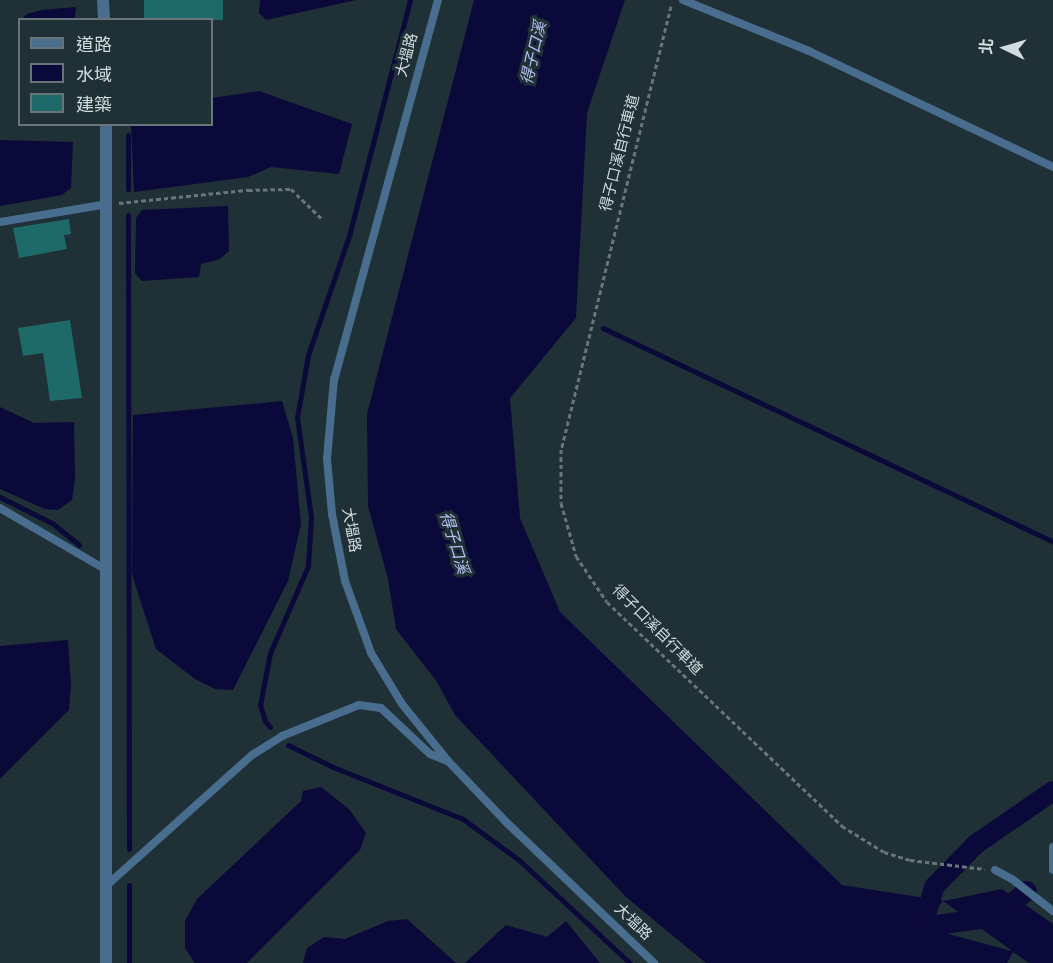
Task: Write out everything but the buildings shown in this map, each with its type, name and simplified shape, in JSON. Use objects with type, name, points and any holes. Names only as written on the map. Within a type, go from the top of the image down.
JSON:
[{"type":"street","points":[[103,0],[104,18]]},
{"type":"street","points":[[106,126],[108,204],[105,569],[106,963]]},
{"type":"lane","name":"大塭路","points":[[438,0],[334,379],[327,459],[332,514],[345,581],[371,653],[402,705],[448,761],[507,823],[654,963]]},
{"type":"lane","points":[[682,0],[809,51],[1053,167]]},
{"type":"lane","points":[[0,222],[108,204]]},
{"type":"lane","points":[[0,508],[105,569]]},
{"type":"lane","points":[[106,886],[252,755],[282,736],[359,705],[381,708],[430,754],[448,761]]},
{"type":"lane","points":[[1053,847],[1053,870]]},
{"type":"lane","points":[[995,870],[1012,879],[1053,912]]},
{"type":"path","name":"得子口溪自行車道","points":[[673,0],[561,449],[561,503],[576,556],[607,602],[842,826],[884,852],[910,860],[995,870]]},
{"type":"path","points":[[108,204],[248,190],[291,189],[321,218]]},
{"type":"water","points":[[260,0],[356,0],[266,20],[259,13]]},
{"type":"water","name":"得子口溪","points":[[474,0],[625,0],[587,113],[576,318],[510,398],[520,518],[560,612],[842,885],[944,901],[1002,889],[1053,924],[1053,963],[1029,963],[1013,952],[1007,963],[706,963],[626,897],[455,715],[437,682],[396,629],[388,579],[368,506],[367,414]],"holes":[[[943,901],[1011,951],[923,927]]]},
{"type":"water","points":[[76,7],[75,18],[23,18],[27,14],[42,10]]},
{"type":"water","points":[[259,91],[352,124],[339,174],[271,167],[248,177],[134,192],[131,126],[213,126],[213,98]]},
{"type":"water","points":[[0,140],[73,142],[71,188],[62,195],[0,206]]},
{"type":"water","points":[[228,206],[229,251],[220,259],[201,264],[199,277],[142,281],[135,273],[136,218],[142,210]]},
{"type":"water","points":[[282,401],[293,438],[301,524],[288,581],[233,690],[215,689],[195,679],[156,649],[135,584],[132,573],[133,415]]},
{"type":"water","points":[[0,407],[34,423],[74,422],[75,479],[72,500],[58,510],[45,509],[0,489]]},
{"type":"water","points":[[68,640],[71,686],[69,710],[0,779],[0,646]]},
{"type":"water","points":[[321,787],[349,809],[366,833],[360,850],[247,963],[195,963],[185,948],[185,921],[197,899],[301,801],[303,791]]},
{"type":"water","points":[[407,919],[456,963],[303,963],[307,948],[324,937],[345,939],[388,921]]},
{"type":"water","points":[[566,921],[600,963],[465,963],[506,925],[547,937]]},
{"type":"waterway","points":[[270,727],[265,721],[260,705],[270,653],[308,566],[311,517],[297,418],[308,355],[349,236],[410,0]]},
{"type":"waterway","points":[[128,135],[128,189]]},
{"type":"waterway","points":[[128,215],[129,849]]},
{"type":"waterway","points":[[603,328],[1053,542]]},
{"type":"waterway","points":[[0,497],[52,523],[79,545]]},
{"type":"waterway","points":[[288,745],[333,767],[463,819],[519,860],[630,963]]},
{"type":"waterway","points":[[923,924],[934,887],[976,844],[1053,791]]},
{"type":"waterway","points":[[129,885],[129,963]]},
{"type":"waterway","points":[[998,916],[1027,891]]},
{"type":"waterway","points":[[897,937],[922,927],[995,917]]}]
